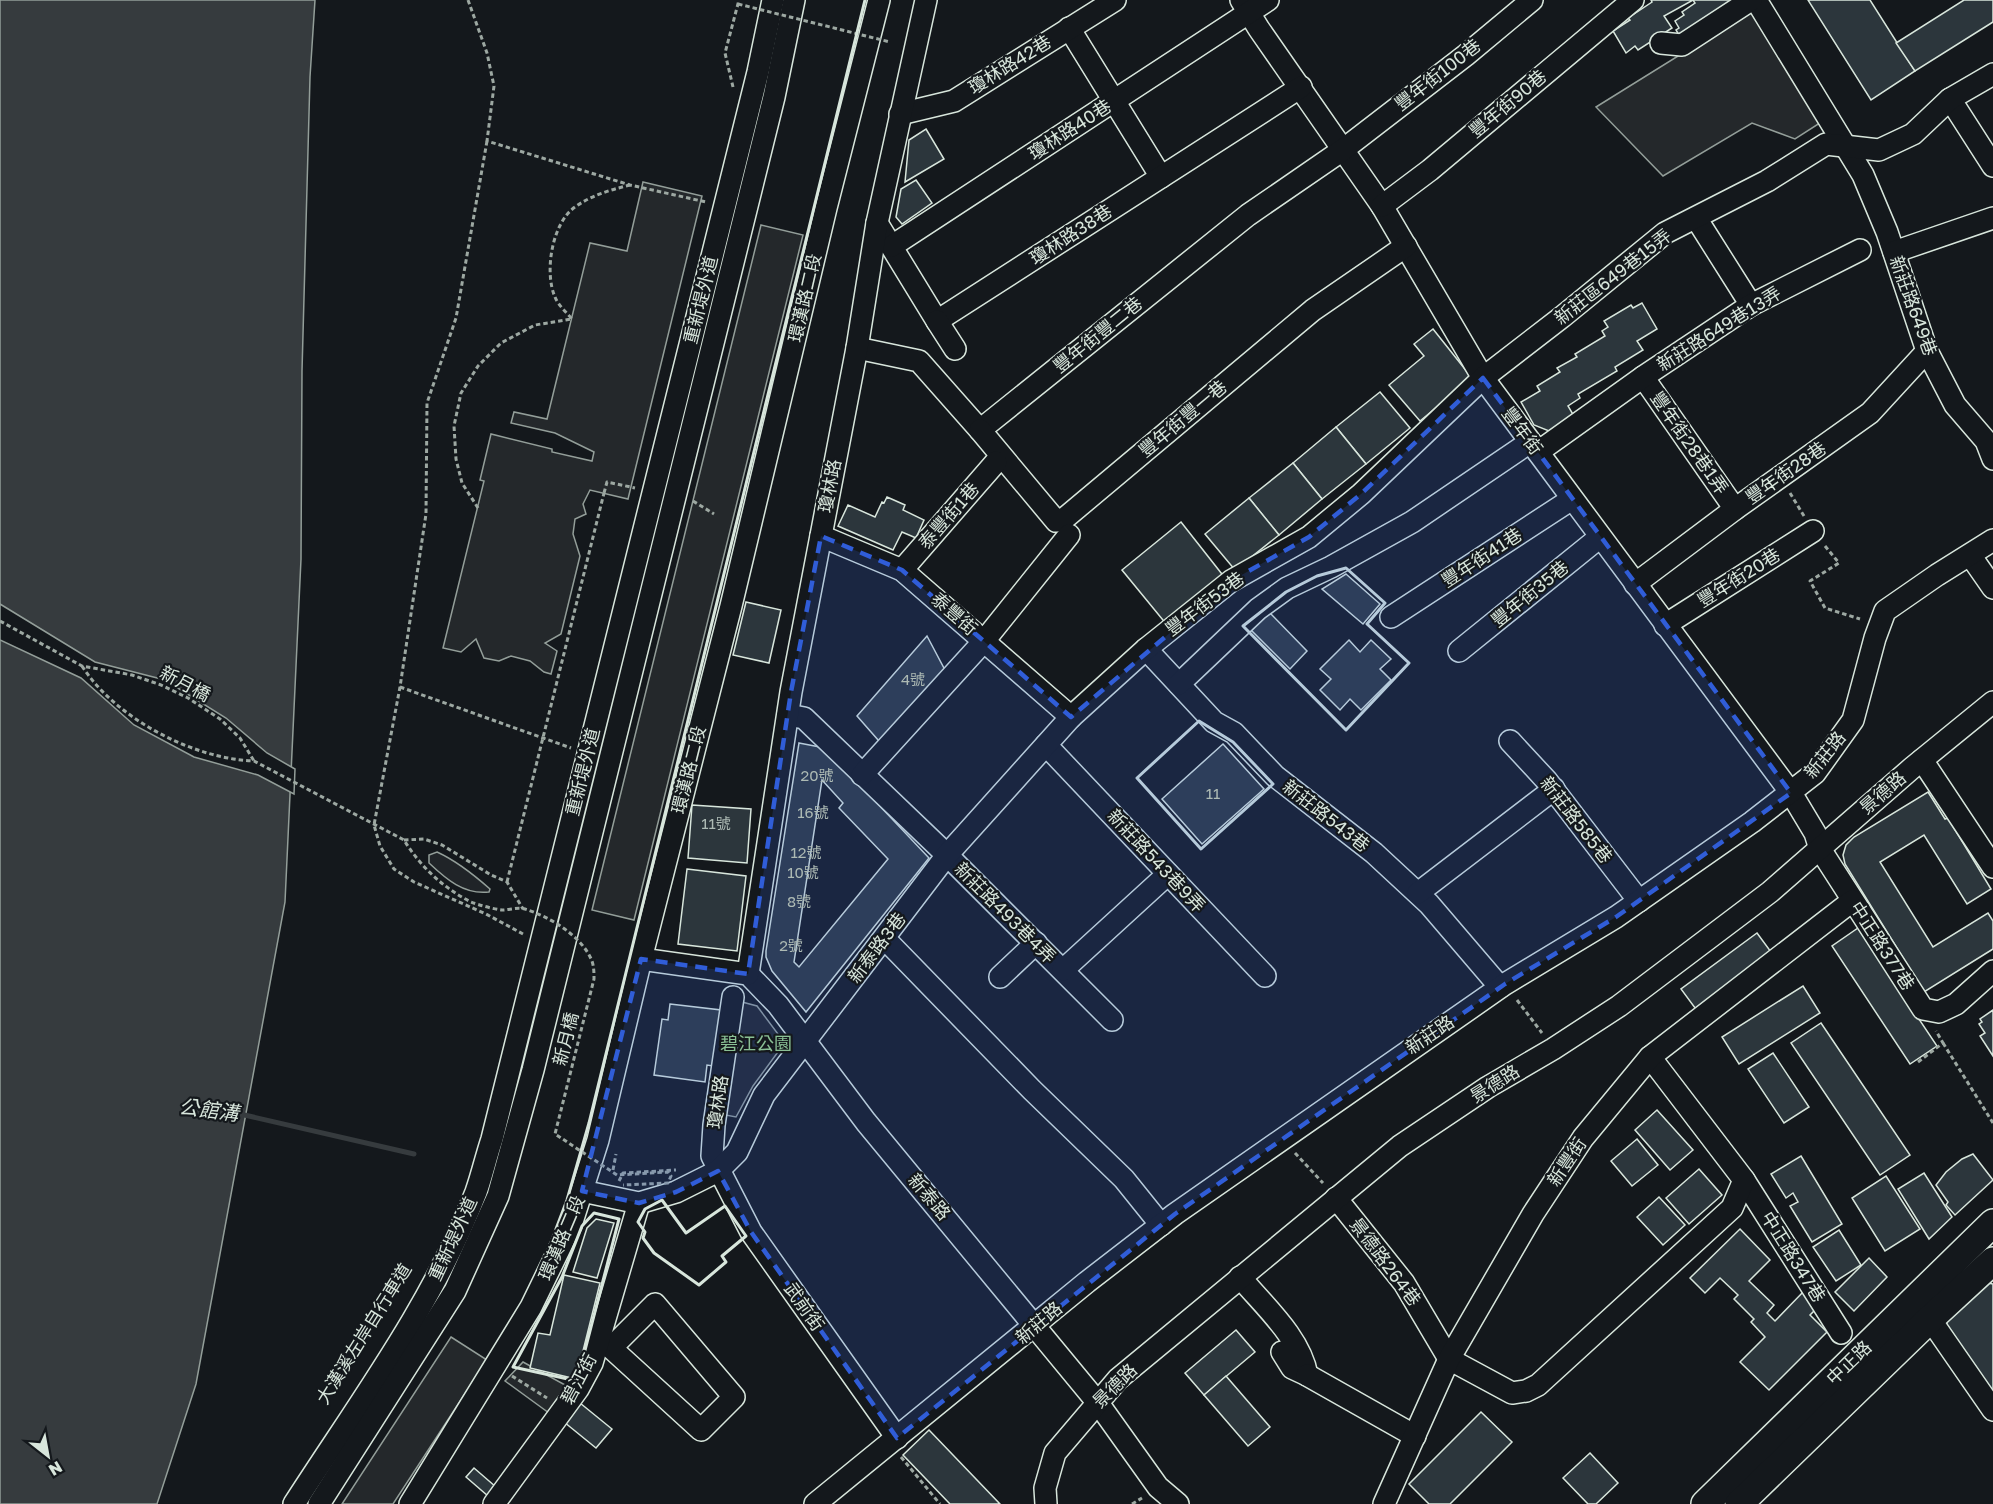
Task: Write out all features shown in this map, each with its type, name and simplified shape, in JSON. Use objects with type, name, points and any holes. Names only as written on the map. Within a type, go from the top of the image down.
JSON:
[{"type":"main road","name":"中正路","points":[[1705,1504],[1993,1223]]},
{"type":"main road","name":"中正路","points":[[1743,1503],[1930,1319],[1993,1262]]},
{"type":"street","name":"重新堤外道","points":[[294,1504],[405,1332],[444,1264],[476,1191],[509,1070],[752,94],[773,0]]},
{"type":"street","name":"重新堤外道","points":[[319,1504],[455,1291],[498,1196],[533,1070],[774,97],[794,0]]},
{"type":"street","name":"環漢路二段","points":[[410,1504],[496,1366],[541,1286],[571,1225],[598,1140],[641,958],[731,606],[879,0]]},
{"type":"street","name":"瓊林路","points":[[748,974],[788,715],[877,223],[926,0]]},
{"type":"street","name":"瓊林路42巷","points":[[900,114],[954,101],[1114,0]]},
{"type":"street","name":"瓊林路40巷","points":[[892,246],[1114,101],[1245,7],[1268,0]]},
{"type":"street","name":"豐年街100巷","points":[[1344,149],[1466,55],[1532,0]]},
{"type":"street","name":"豐年街90巷","points":[[1382,206],[1430,170],[1633,0]]},
{"type":"street","points":[[1661,42],[1682,45],[1747,1]]},
{"type":"street","name":"新莊路649巷","points":[[1747,1],[1846,146],[1863,175],[1894,252],[1927,351],[1955,405],[1986,441],[1993,459]]},
{"type":"street","name":"豐年街","points":[[1245,7],[1382,206],[1483,378],[1791,793],[1815,833],[1820,849]]},
{"type":"street","points":[[1069,28],[1161,177]]},
{"type":"street","name":"新莊區649巷15弄","points":[[1483,378],[1665,233],[1767,181],[1826,144],[1879,150],[1913,134],[1950,99],[1993,74]]},
{"type":"street","name":"瓊林路38巷","points":[[937,321],[1301,87]]},
{"type":"street","points":[[1950,99],[1993,166]]},
{"type":"street","name":"豐年街豐二巷","points":[[980,430],[1248,215],[1344,149]]},
{"type":"street","points":[[1894,252],[1993,218]]},
{"type":"street","points":[[1696,219],[1751,305]]},
{"type":"street","points":[[877,223],[955,349]]},
{"type":"street","name":"豐年街豐一巷","points":[[980,430],[1056,521],[1065,518],[1312,310],[1406,246]]},
{"type":"street","name":"新莊路649巷13弄","points":[[1534,447],[1751,305],[1860,250]]},
{"type":"street","points":[[856,348],[919,361],[980,430]]},
{"type":"street","name":"豐年街28巷","points":[[1635,584],[1735,509],[1870,413],[1927,351]]},
{"type":"street","name":"豐年街28巷1弄","points":[[1643,377],[1735,509]]},
{"type":"street","name":"豐年街53巷","points":[[947,855],[1071,717],[1146,649],[1232,580],[1308,537],[1361,494],[1483,378]]},
{"type":"street","name":"豐年街53巷","points":[[1179,684],[1258,609],[1287,588],[1331,567],[1412,522],[1534,447]]},
{"type":"street","name":"泰豐街1巷","points":[[902,570],[996,462]]},
{"type":"street","name":"豐年街41巷","points":[[1391,617],[1572,499]]},
{"type":"street","name":"豐年街20巷","points":[[1665,625],[1814,531]]},
{"type":"street","points":[[862,775],[984,641],[1069,535]]},
{"type":"street","name":"泰豐街","points":[[820,536],[902,570],[1071,717]]},
{"type":"street","name":"豐年街35巷","points":[[1459,651],[1600,537]]},
{"type":"street","name":"新莊路","points":[[815,1504],[1087,1282],[1161,1225],[1281,1138],[1503,985],[1639,901],[1791,793],[1815,773],[1853,720],[1885,611],[1993,540]]},
{"type":"street","points":[[1970,555],[1993,588]]},
{"type":"street","name":"新莊路543巷","points":[[1146,649],[1214,722],[1234,733],[1275,776],[1374,853],[1418,893],[1503,985]]},
{"type":"street","name":"景德路","points":[[1046,1504],[1045,1488],[1055,1453],[1118,1379],[1400,1146],[1488,1087],[1554,1049],[1680,962],[1770,892],[1922,760],[1993,702]]},
{"type":"street","name":"新莊路493巷4弄","points":[[788,715],[804,718],[947,855],[1112,1020]]},
{"type":"street","name":"新莊路585巷","points":[[1510,741],[1554,789],[1639,901]]},
{"type":"street","name":"新莊路543巷9弄","points":[[1046,745],[1265,976]]},
{"type":"street","points":[[1922,760],[1993,867]]},
{"type":"street","points":[[1418,893],[1554,789]]},
{"type":"street","name":"中正路377巷","points":[[1820,849],[1923,1009]]},
{"type":"street","name":"新泰路3巷","points":[[718,1171],[737,1152],[764,1095],[947,855]]},
{"type":"street","name":"新莊路493巷4弄","points":[[1063,970],[1168,874]]},
{"type":"street","name":"新豐街","points":[[1385,1504],[1449,1359],[1533,1214],[1583,1137],[1650,1057],[1852,901]]},
{"type":"street","points":[[885,939],[1032,1090],[1124,1179],[1161,1225]]},
{"type":"street","points":[[999,977],[1036,943]]},
{"type":"street","points":[[641,958],[748,974]]},
{"type":"street","points":[[1923,1009],[1939,1012],[1956,1004],[1993,971]]},
{"type":"street","name":"新泰路","points":[[748,974],[778,1005],[866,1122],[1031,1330],[1098,1403],[1158,1486],[1178,1504]]},
{"type":"street","name":"瓊林路","points":[[718,1171],[712,1156],[714,1125],[733,997]]},
{"type":"street","name":"中正路347巷","points":[[1650,1057],[1744,1180],[1841,1333]]},
{"type":"street","points":[[582,1191],[639,1203],[676,1192],[718,1171]]},
{"type":"street","name":"武前街","points":[[718,1171],[751,1232],[894,1441]]},
{"type":"street","points":[[1449,1359],[1512,1393],[1526,1391],[1538,1385],[1732,1208],[1744,1180]]},
{"type":"street","name":"景德路264巷","points":[[1336,1198],[1404,1283],[1449,1359]]},
{"type":"street","name":"碧江街","points":[[499,1498],[578,1389],[605,1343],[639,1203]]},
{"type":"street","points":[[1240,1277],[1288,1334],[1304,1360],[1307,1375]]},
{"type":"street","points":[[655,1304],[734,1397],[701,1430],[605,1343],[655,1304]]},
{"type":"street","points":[[1930,1319],[1993,1410]]},
{"type":"street","points":[[1282,1352],[1292,1368],[1415,1436]]},
{"type":"path","points":[[468,0],[487,53],[494,86],[456,318],[427,403],[426,514],[400,687],[374,825],[380,846],[394,869],[414,882],[526,936]]},
{"type":"path","points":[[733,87],[725,53],[738,2],[890,42]]},
{"type":"path","points":[[486,141],[630,185],[706,202]]},
{"type":"path","points":[[478,508],[462,483],[456,459],[454,426],[461,393],[478,366],[501,343],[535,325],[572,319],[555,297],[549,265],[555,235],[572,209],[603,192],[630,185]]},
{"type":"path","points":[[1780,477],[1814,531],[1839,563],[1810,581],[1825,608],[1879,626]]},
{"type":"path","points":[[523,909],[507,882],[604,493],[607,482],[636,488]]},
{"type":"path","points":[[693,501],[714,514]]},
{"type":"path","name":"新月橋","points":[[0,621],[82,666],[132,675],[188,698],[220,719],[240,738],[254,761]]},
{"type":"path","name":"新月橋","points":[[82,666],[92,682],[136,719],[200,751],[235,760],[254,761],[404,840],[430,874],[471,902],[500,910],[523,909],[553,921],[577,939],[587,950],[593,964],[594,979],[555,1134],[616,1174],[627,1174],[668,1172],[671,1176],[668,1183],[623,1185],[619,1178],[620,1175],[623,1173],[685,1169]]},
{"type":"path","points":[[400,687],[571,748]]},
{"type":"path","name":"新月橋","points":[[404,840],[424,839],[442,845],[491,875],[507,882]]},
{"type":"path","points":[[1503,985],[1554,1049]]},
{"type":"path","name":"中正路377巷","points":[[1923,1009],[1993,1123]]},
{"type":"path","points":[[1918,1062],[1943,1043]]},
{"type":"path","points":[[1281,1138],[1336,1198]]},
{"type":"path","points":[[613,1170],[616,1153]]},
{"type":"path","points":[[496,1366],[564,1409]]},
{"type":"path","points":[[894,1441],[940,1504]]},
{"type":"highlighted area","points":[[1483,378],[1791,793],[1616,917],[1505,984],[1175,1214],[897,1438],[751,1232],[718,1171],[676,1192],[639,1203],[582,1191],[641,959],[748,974],[791,692],[821,536],[902,570],[1071,717],[1231,581],[1309,537],[1361,494]]},
{"type":"green space","points":[[437,852],[471,873],[490,889],[489,892],[471,891],[449,880],[429,863],[429,855]]},
{"type":"green space","name":"碧江公園","points":[[742,1002],[757,1006],[781,1038],[783,1045],[753,1086],[736,1117],[720,1114]]},
{"type":"shaded area","points":[[1752,10],[1823,121],[1795,139],[1752,123],[1663,176],[1596,107]]},
{"type":"shaded area","points":[[643,182],[702,196],[628,499],[590,490],[583,504],[586,514],[575,519],[573,534],[580,556],[561,634],[545,643],[557,651],[551,674],[544,672],[530,661],[511,656],[499,661],[484,658],[476,639],[461,652],[443,648],[484,481],[480,480],[491,434],[592,461],[594,452],[555,433],[511,423],[514,412],[547,419],[590,243],[627,251]]},
{"type":"shaded area","points":[[761,225],[803,235],[634,920],[592,910]]},
{"type":"shaded area","points":[[451,1337],[487,1360],[393,1504],[342,1504]]},
{"type":"shaded area","points":[[523,1362],[567,1386],[549,1413],[505,1381]]},
{"type":"water","points":[[0,0],[315,0],[310,77],[302,371],[301,559],[285,902],[196,1384],[157,1504],[0,1504]]},
{"type":"pier","points":[[0,604],[95,662],[165,680],[226,718],[267,753],[295,769],[294,794],[258,775],[194,757],[134,725],[81,678],[0,640]]},
{"type":"building","points":[[1651,0],[1693,0],[1664,16],[1672,28],[1638,50],[1635,46],[1626,53],[1613,31],[1630,20],[1628,18],[1652,2]]},
{"type":"building","points":[[1693,0],[1730,0],[1729,7],[1683,42],[1676,30],[1679,28],[1675,21],[1684,15],[1682,12],[1695,3]]},
{"type":"building","points":[[1808,0],[1870,0],[1915,71],[1871,100]]},
{"type":"building","points":[[1964,0],[1993,0],[1993,22],[1915,71],[1896,43]]},
{"type":"building","points":[[926,129],[944,159],[905,182],[909,140]]},
{"type":"building","points":[[916,180],[932,203],[902,224],[896,217],[901,189]]},
{"type":"building","points":[[1642,303],[1657,329],[1637,341],[1643,350],[1615,367],[1617,371],[1578,394],[1580,398],[1568,406],[1574,416],[1549,431],[1534,425],[1521,402],[1540,391],[1537,386],[1560,372],[1557,368],[1577,357],[1575,354],[1605,336],[1602,331],[1608,327],[1604,321],[1631,305],[1633,308]]},
{"type":"building","points":[[1433,329],[1472,378],[1420,421],[1389,385],[1424,356],[1414,344]]},
{"type":"building","points":[[1380,392],[1410,428],[1366,464],[1336,427]]},
{"type":"building","points":[[1336,427],[1366,464],[1322,499],[1293,463]]},
{"type":"building","points":[[1293,463],[1322,499],[1279,535],[1249,498]]},
{"type":"building","points":[[887,497],[905,505],[903,510],[924,520],[916,538],[902,532],[893,550],[838,526],[848,505],[875,517]]},
{"type":"building","points":[[1249,498],[1279,535],[1235,570],[1205,534]]},
{"type":"building","points":[[1181,522],[1225,578],[1167,625],[1122,570]]},
{"type":"building","points":[[1346,574],[1380,604],[1363,624],[1322,589]]},
{"type":"building","points":[[746,602],[781,610],[769,663],[733,655]]},
{"type":"building","points":[[1270,613],[1307,651],[1290,669],[1250,629]]},
{"type":"building","points":[[927,636],[946,672],[886,749],[857,716]]},
{"type":"building","points":[[1349,640],[1360,652],[1371,640],[1391,659],[1380,669],[1391,680],[1361,710],[1350,699],[1340,710],[1320,690],[1331,679],[1320,669]]},
{"type":"building","points":[[799,743],[825,748],[929,858],[806,1012],[772,971],[766,951]],"holes":[[[822,780],[843,803],[839,808],[888,859],[799,967],[794,962]]]},
{"type":"building","points":[[1223,744],[1264,789],[1202,844],[1162,799]]},
{"type":"building","points":[[1928,792],[1945,819],[1948,818],[1991,889],[1967,904],[1924,835],[1880,862],[1933,947],[1988,913],[1993,921],[1993,949],[1924,992],[1845,864],[1843,855],[1846,845],[1854,837]]},
{"type":"building","points":[[692,805],[751,809],[747,863],[688,858]]},
{"type":"building","points":[[687,869],[746,876],[737,951],[678,944]]},
{"type":"building","points":[[1858,928],[1937,1046],[1910,1064],[1832,946]]},
{"type":"building","points":[[1757,933],[1774,956],[1698,1012],[1681,989]]},
{"type":"building","points":[[1803,986],[1820,1013],[1739,1064],[1722,1037]]},
{"type":"building","points":[[670,1004],[721,1010],[713,1066],[707,1065],[705,1082],[654,1075],[662,1019],[668,1020]]},
{"type":"building","points":[[1993,1010],[1993,1056],[1980,1036],[1985,1033],[1979,1024],[1982,1022],[1980,1019]]},
{"type":"building","points":[[1821,1023],[1910,1155],[1880,1175],[1791,1043]]},
{"type":"building","points":[[1773,1053],[1809,1107],[1784,1123],[1748,1069]]},
{"type":"building","points":[[1657,1110],[1693,1150],[1670,1170],[1635,1130]]},
{"type":"building","points":[[1637,1139],[1658,1165],[1632,1186],[1611,1161]]},
{"type":"building","points":[[1973,1154],[1993,1180],[1955,1215],[1946,1205],[1948,1202],[1936,1185],[1946,1172],[1962,1159]]},
{"type":"building","points":[[1801,1156],[1842,1224],[1812,1242],[1790,1206],[1798,1202],[1793,1193],[1786,1198],[1771,1174]]},
{"type":"building","points":[[1699,1169],[1722,1195],[1689,1224],[1666,1198]]},
{"type":"building","points":[[1924,1173],[1952,1217],[1929,1239],[1898,1189]]},
{"type":"building","points":[[1886,1176],[1920,1229],[1885,1251],[1852,1198]]},
{"type":"building","points":[[1659,1197],[1685,1225],[1663,1245],[1637,1217]]},
{"type":"building","points":[[596,1219],[614,1223],[597,1278],[573,1272],[587,1228]]},
{"type":"building","points":[[1740,1229],[1770,1260],[1749,1281],[1774,1305],[1767,1313],[1775,1321],[1803,1292],[1818,1307],[1810,1315],[1827,1332],[1769,1390],[1740,1362],[1765,1337],[1751,1322],[1754,1319],[1734,1299],[1738,1295],[1720,1278],[1705,1293],[1690,1278]]},
{"type":"building","points":[[1839,1230],[1861,1265],[1836,1281],[1813,1247]]},
{"type":"building","points":[[1869,1258],[1887,1277],[1854,1311],[1835,1292]]},
{"type":"building","points":[[564,1275],[600,1283],[576,1379],[530,1368],[538,1333],[550,1335]]},
{"type":"building","points":[[1988,1283],[1993,1284],[1993,1398],[1946,1327],[1947,1322]]},
{"type":"building","points":[[1236,1330],[1255,1352],[1204,1395],[1185,1373]]},
{"type":"building","points":[[1226,1376],[1270,1427],[1248,1446],[1204,1395]]},
{"type":"building","points":[[580,1403],[612,1429],[596,1448],[564,1422]]},
{"type":"building","points":[[1481,1412],[1512,1442],[1450,1504],[1429,1504],[1409,1484]]},
{"type":"building","points":[[929,1430],[1000,1504],[950,1504],[903,1455]]},
{"type":"building","points":[[1590,1453],[1618,1483],[1596,1504],[1588,1504],[1563,1478]]},
{"type":"building","points":[[474,1468],[496,1487],[488,1496],[466,1477]]},
{"type":"waterway","name":"公館溝","points":[[240,1114],[414,1154]]},
{"type":"wall","points":[[548,1250],[567,1200],[589,1123],[865,0]]},
{"type":"wall","points":[[1346,568],[1385,603],[1367,624],[1409,663],[1346,730],[1243,626],[1286,592],[1317,576],[1346,568]]},
{"type":"wall","points":[[1199,721],[1233,742],[1273,784],[1201,849],[1137,778],[1199,721]]},
{"type":"wall","points":[[662,1200],[686,1233],[725,1206],[746,1236],[722,1256],[726,1262],[699,1285],[654,1253],[643,1238],[645,1232],[638,1222],[645,1209],[662,1200]]},
{"type":"wall","points":[[594,1213],[619,1219],[577,1381],[513,1367],[562,1277],[582,1226],[594,1213]]}]
